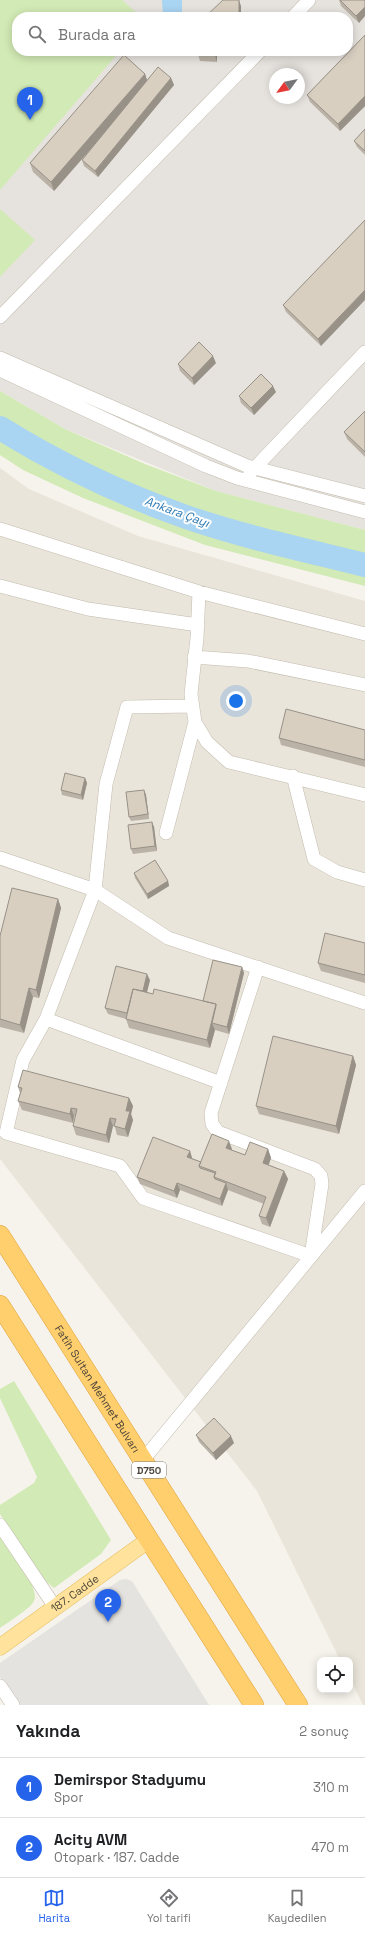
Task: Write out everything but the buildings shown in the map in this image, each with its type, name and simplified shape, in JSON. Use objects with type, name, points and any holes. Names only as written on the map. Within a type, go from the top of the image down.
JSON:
[{"type":"highway","name":"Fatih Sultan Mehmet Bulvarı","points":[[0,1234],[298,1705]]},
{"type":"highway","points":[[0,1305],[254,1705]]},
{"type":"main road","name":"187. Cadde","points":[[0,1647],[150,1539]]},
{"type":"street","points":[[298,12],[310,0]]},
{"type":"street","points":[[0,317],[255,56]]},
{"type":"street","points":[[244,479],[365,352]]},
{"type":"street","points":[[0,358],[165,431],[255,468],[365,496]]},
{"type":"street","points":[[0,370],[206,466],[244,479],[365,512]]},
{"type":"street","points":[[0,529],[199,592],[365,634]]},
{"type":"street","points":[[0,586],[88,609],[198,625]]},
{"type":"street","points":[[199,592],[198,625],[191,694],[195,722],[207,742],[229,762],[294,776],[365,795]]},
{"type":"street","points":[[194,657],[248,661],[365,685]]},
{"type":"street","points":[[192,706],[127,707],[106,784],[95,890],[46,1019],[23,1060],[6,1133],[120,1166],[143,1198],[311,1256]]},
{"type":"street","points":[[166,833],[195,722]]},
{"type":"street","points":[[294,776],[314,859],[337,872],[365,880]]},
{"type":"street","points":[[0,858],[95,890],[168,938],[365,1003]]},
{"type":"street","points":[[258,967],[211,1113],[212,1124],[218,1132],[315,1169],[321,1176],[322,1184],[311,1256]]},
{"type":"street","points":[[46,1019],[221,1083]]},
{"type":"street","points":[[143,1460],[365,1191]]},
{"type":"street","points":[[0,1525],[55,1607]]},
{"type":"street","points":[[0,1686],[13,1705]]},
{"type":"shaded area","points":[[0,0],[365,0],[365,530],[216,491],[65,429],[0,391]]},
{"type":"shaded area","points":[[0,468],[29,489],[138,536],[365,601],[365,1705],[363,1705],[353,1685],[353,1657],[339,1657],[257,1491],[0,1159]]},
{"type":"shaded area","points":[[126,1579],[132,1581],[209,1705],[20,1705],[0,1677],[0,1663],[120,1580]]},
{"type":"green space","points":[[0,0],[122,0],[135,12],[12,12],[12,56],[116,56],[0,190]]},
{"type":"green space","points":[[0,209],[35,240],[0,277]]},
{"type":"green space","points":[[0,391],[65,429],[145,464],[216,491],[365,530],[365,586],[205,545],[83,498],[23,470],[0,455]]},
{"type":"green space","points":[[14,1381],[111,1540],[101,1554],[54,1588],[42,1578],[0,1514],[0,1505],[34,1483],[37,1477],[0,1398],[0,1389]]},
{"type":"green space","points":[[0,1535],[23,1568],[33,1587],[35,1595],[34,1601],[28,1608],[0,1628]]},
{"type":"water","points":[[162,0],[182,0],[182,12],[163,12]]},
{"type":"waterway","name":"Ankara Çayı","points":[[0,428],[67,466],[162,508],[230,531],[365,565]]},
{"type":"place","name":"Demirspor Stadyumu","points":[[30,120]]},
{"type":"place","name":"Acity AVM","points":[[108,1622]]}]
